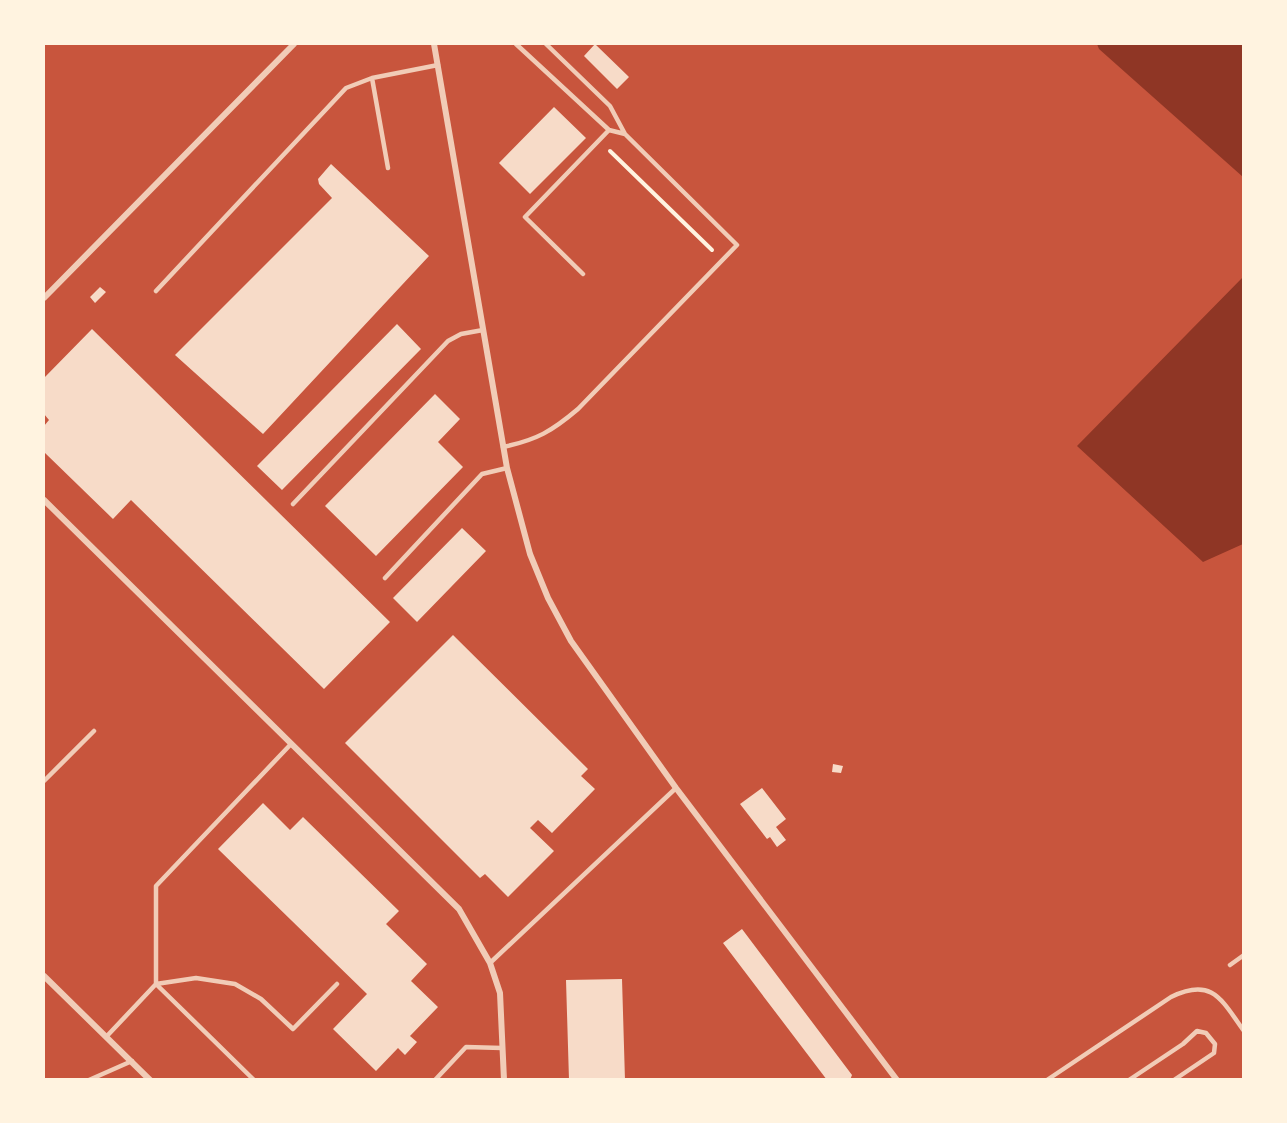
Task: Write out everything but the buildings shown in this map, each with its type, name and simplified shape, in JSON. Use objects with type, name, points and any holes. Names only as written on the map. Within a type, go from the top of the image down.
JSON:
[{"type":"street","points":[[44,298],[294,44]]},
{"type":"street","points":[[434,44],[507,468],[520,524],[548,598],[571,641],[676,788],[897,1080]]},
{"type":"street","points":[[44,500],[459,909],[490,963],[500,993],[504,1080]]},
{"type":"street","points":[[44,976],[150,1080]]},
{"type":"lane","points":[[516,44],[609,130],[625,134]]},
{"type":"lane","points":[[503,447],[531,441],[554,429],[578,409],[737,245],[625,134],[610,106],[546,44]]},
{"type":"lane","points":[[156,291],[346,88],[372,78],[438,65]]},
{"type":"lane","points":[[372,78],[388,168]]},
{"type":"lane","points":[[582,274],[525,217],[609,130]]},
{"type":"lane","points":[[293,504],[448,341],[461,334],[483,330]]},
{"type":"lane","points":[[385,578],[482,474],[507,468]]},
{"type":"lane","points":[[44,781],[94,730]]},
{"type":"lane","points":[[254,1080],[156,984],[156,886],[291,744]]},
{"type":"lane","points":[[490,963],[676,788]]},
{"type":"lane","points":[[1230,965],[1244,956]]},
{"type":"lane","points":[[107,1036],[156,984],[196,978],[235,984],[261,999],[293,1029],[337,984]]},
{"type":"lane","points":[[1047,1080],[1171,997],[1193,988],[1203,988],[1218,997],[1244,1031]]},
{"type":"lane","points":[[1129,1080],[1183,1044],[1197,1031],[1206,1033],[1215,1044],[1214,1053],[1174,1080]]},
{"type":"lane","points":[[435,1080],[466,1047],[502,1048]]},
{"type":"lane","points":[[89,1080],[132,1061]]},
{"type":"path","points":[[599,140],[723,260]]},
{"type":"shaded area","points":[[1097,44],[1243,44],[1243,177],[1099,49]]},
{"type":"shaded area","points":[[1243,277],[1243,544],[1203,562],[1077,446]]}]
